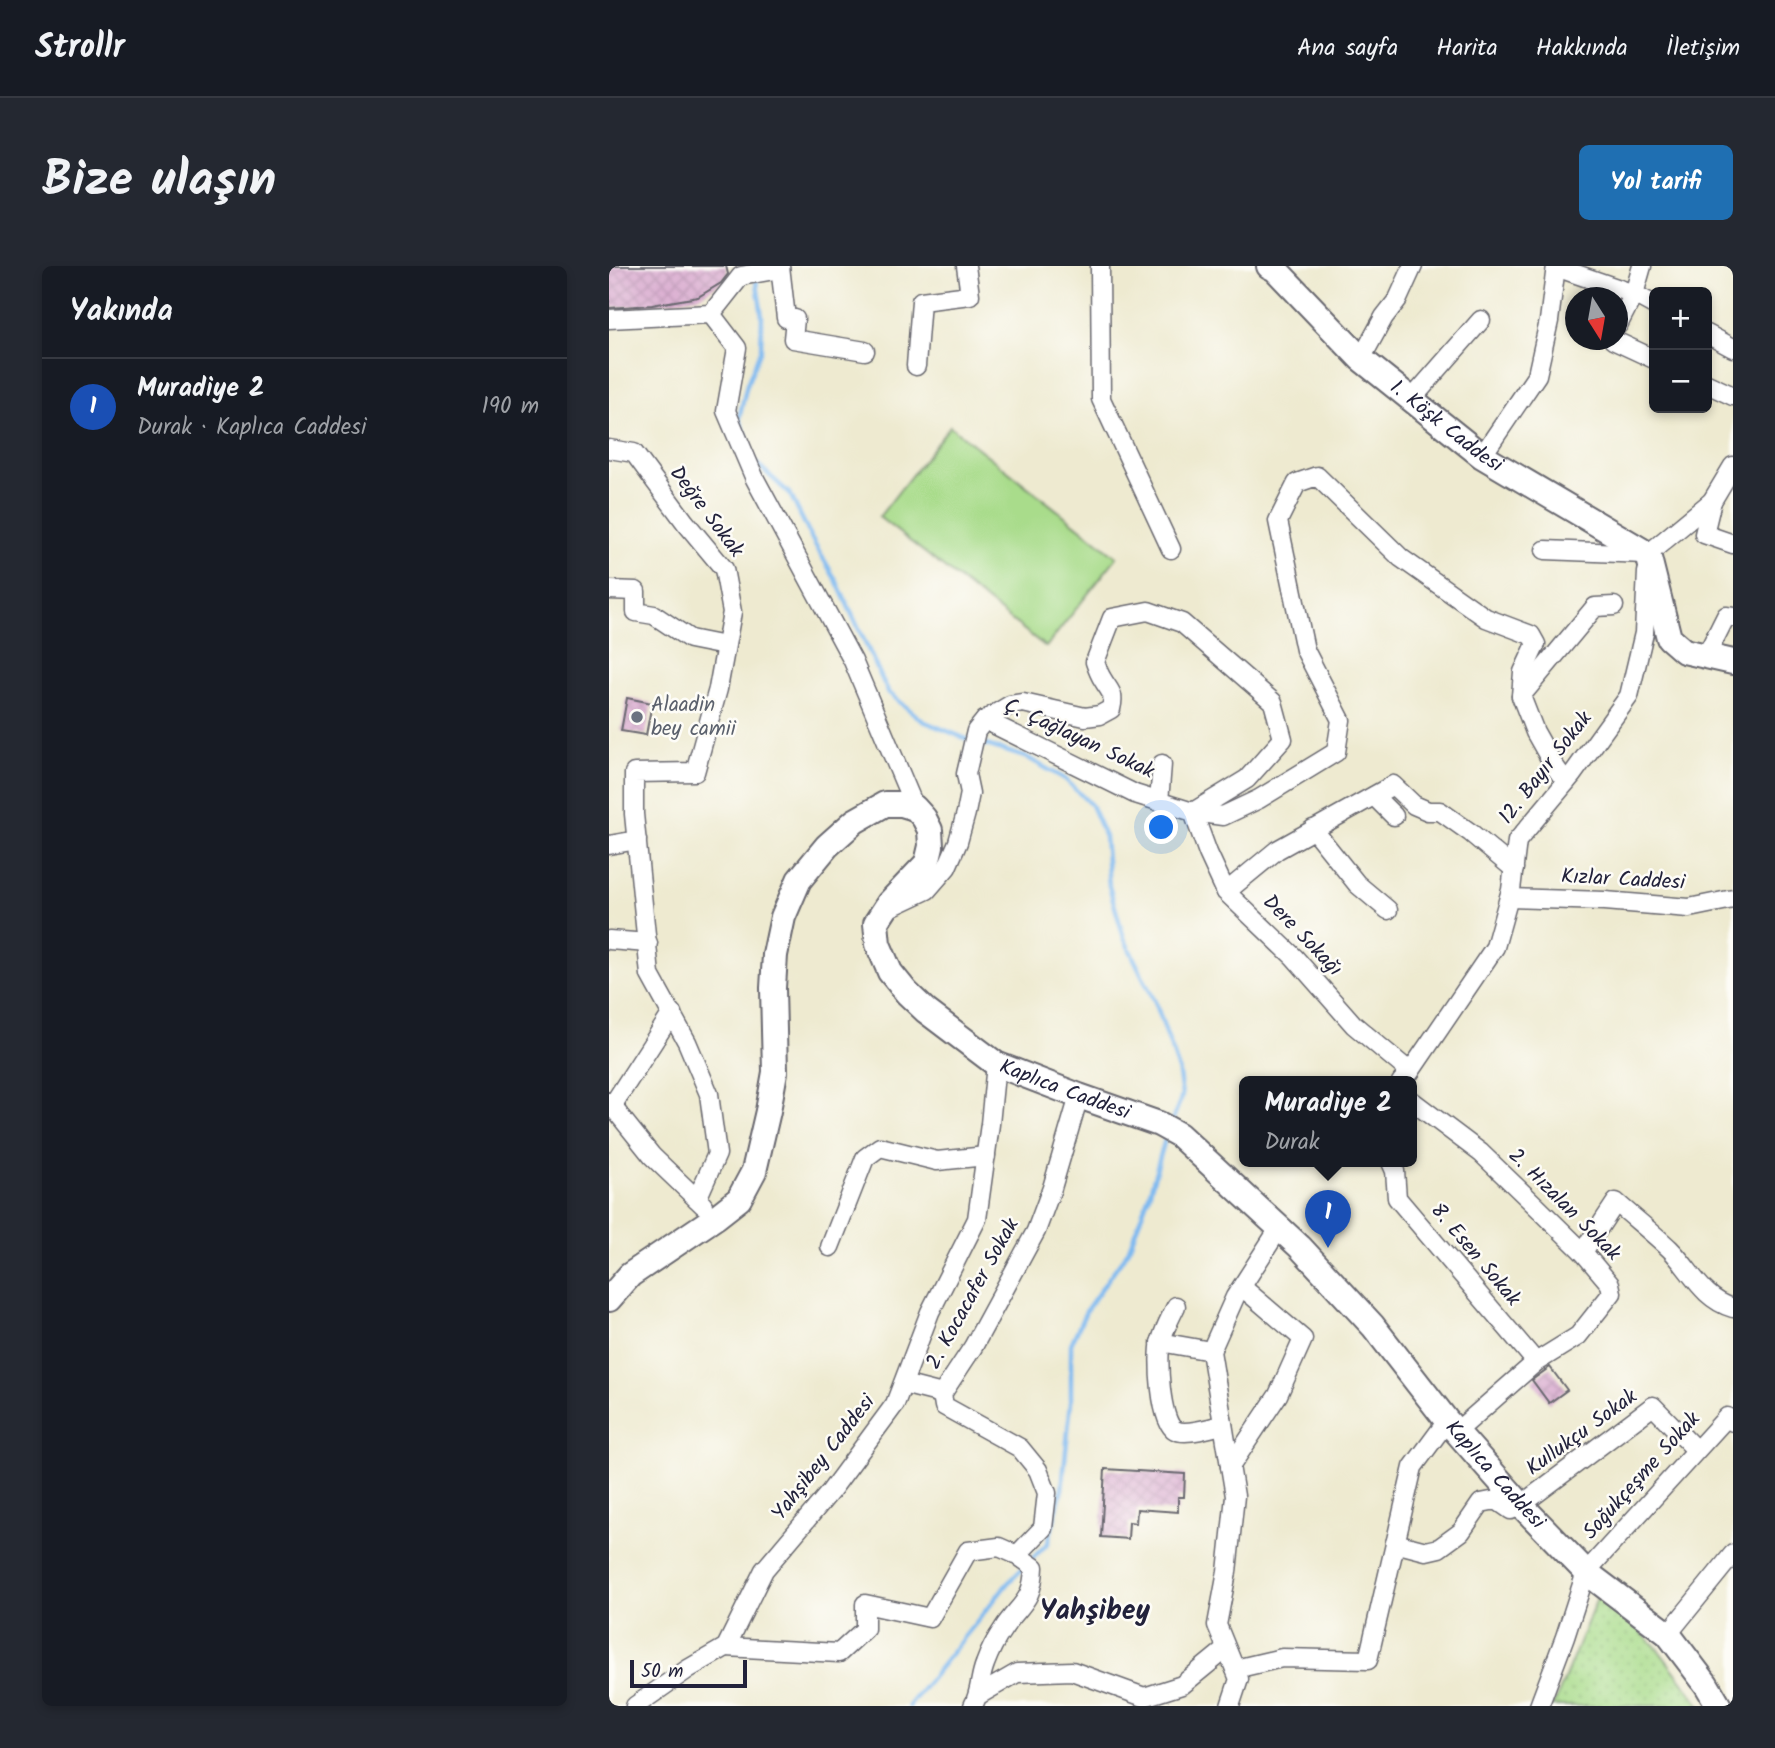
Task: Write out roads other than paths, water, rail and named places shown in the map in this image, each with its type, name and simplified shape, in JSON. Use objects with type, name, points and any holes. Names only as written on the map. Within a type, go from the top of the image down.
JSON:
[{"type":"main road","name":"1. Köşk Caddesi","points":[[1269,266],[1275,269],[1361,359],[1482,456],[1649,554]]},
{"type":"main road","points":[[1649,554],[1669,638],[1684,650],[1733,662]]},
{"type":"main road","points":[[609,1299],[629,1275],[739,1199],[754,1171],[775,1072],[773,988],[775,955],[783,916],[799,880],[827,846],[855,821],[885,804],[902,804],[915,808],[924,818],[930,830],[931,846],[927,863],[883,912]]},
{"type":"main road","name":"Kaplıca Caddesi","points":[[883,912],[876,923],[878,944],[890,972],[926,1011],[996,1064],[1159,1124],[1179,1135],[1280,1227],[1373,1326],[1452,1427],[1521,1505],[1586,1572],[1668,1634],[1706,1684],[1719,1706]]},
{"type":"street","points":[[916,366],[921,301],[970,295],[966,266]]},
{"type":"street","points":[[1100,266],[1101,399],[1171,550]]},
{"type":"street","points":[[1361,359],[1384,317],[1398,299],[1413,266]]},
{"type":"street","points":[[1482,456],[1537,375],[1549,321],[1556,266],[1634,294],[1649,302]]},
{"type":"street","points":[[1628,306],[1642,266]]},
{"type":"street","points":[[609,319],[711,314],[741,276],[777,268],[786,318],[795,319],[793,339],[865,351]]},
{"type":"street","points":[[711,314],[737,348],[726,411],[755,479],[853,660],[915,808]]},
{"type":"street","points":[[1411,400],[1481,320]]},
{"type":"street","points":[[1712,337],[1733,348]]},
{"type":"street","points":[[1628,347],[1649,357]]},
{"type":"street","points":[[1712,386],[1733,396]]},
{"type":"street","name":"Değre Sokak","points":[[609,449],[634,453],[724,569],[732,612],[718,689],[695,772],[633,773],[637,840]]},
{"type":"street","points":[[1545,550],[1649,554],[1711,500],[1733,466]]},
{"type":"street","name":"Ç. Çağlayan Sokak","points":[[978,732],[1135,794],[1193,812],[1223,816],[1259,799],[1336,751],[1341,720],[1305,650],[1278,521],[1297,483],[1317,476],[1401,558],[1486,618],[1531,635],[1536,644],[1523,672],[1521,696]]},
{"type":"street","points":[[1711,500],[1704,534],[1733,544]]},
{"type":"street","name":"12. Bayır Sokak","points":[[1406,1076],[1495,947],[1509,898],[1517,841],[1566,782],[1629,696],[1644,633],[1649,554]]},
{"type":"street","points":[[609,590],[636,592],[636,612],[654,615],[690,639],[725,646]]},
{"type":"street","points":[[1566,782],[1535,732],[1521,696],[1595,607],[1614,606]]},
{"type":"street","points":[[883,912],[927,890],[947,867],[958,842],[971,793],[966,774],[978,732],[1010,705],[1023,703],[1085,717],[1100,715],[1111,709],[1114,699],[1095,662],[1112,618],[1148,611],[1182,623],[1273,702],[1283,739],[1247,779],[1193,812]]},
{"type":"street","points":[[1706,656],[1726,616],[1733,617]]},
{"type":"street","points":[[1159,802],[1162,764]]},
{"type":"street","points":[[1226,892],[1277,850],[1393,785],[1415,805],[1428,811],[1440,811],[1514,869]]},
{"type":"street","points":[[1374,796],[1394,816]]},
{"type":"street","name":"Dere Sokağı","points":[[1193,812],[1226,892],[1294,957],[1354,1025],[1404,1076]]},
{"type":"street","points":[[1313,829],[1357,884],[1388,910]]},
{"type":"street","points":[[609,845],[637,840],[650,975],[688,1042],[709,1094],[717,1154],[697,1199]]},
{"type":"street","name":"Kızlar Caddesi","points":[[1509,898],[1605,901],[1689,908],[1733,899]]},
{"type":"street","points":[[609,940],[648,943]]},
{"type":"street","points":[[672,1013],[610,1105],[652,1156],[716,1217]]},
{"type":"street","name":"Yahşibey Caddesi","points":[[726,1647],[764,1570],[830,1492],[895,1404],[930,1311],[977,1219],[996,1064]]},
{"type":"street","name":"2. Kocacafer Sokak","points":[[942,1394],[973,1347],[1036,1231],[1059,1166],[1079,1096]]},
{"type":"street","name":"2. Hızalan Sokak","points":[[1235,1669],[1282,1658],[1368,1660],[1413,1467],[1452,1427],[1535,1362],[1578,1336],[1612,1293],[1610,1284],[1583,1252],[1481,1153],[1417,1105]]},
{"type":"street","points":[[830,1247],[865,1158],[880,1147],[937,1161],[986,1156]]},
{"type":"street","name":"8. Esen Sokak","points":[[1393,1167],[1398,1198],[1535,1362]]},
{"type":"street","points":[[1583,1252],[1616,1202],[1671,1251],[1704,1292],[1724,1306],[1733,1308]]},
{"type":"street","points":[[1230,1706],[1239,1679],[1217,1625],[1227,1572],[1235,1496],[1210,1351],[1235,1297],[1280,1227]]},
{"type":"street","points":[[1230,1466],[1278,1395],[1303,1339],[1242,1287]]},
{"type":"street","points":[[1176,1306],[1160,1342],[1163,1406],[1168,1423],[1172,1430],[1184,1433],[1223,1425]]},
{"type":"street","points":[[1160,1342],[1210,1351]]},
{"type":"street","points":[[903,1384],[942,1394],[944,1406],[1020,1447],[1038,1469],[1047,1493],[1043,1528],[1017,1555]]},
{"type":"street","name":"Kullukçu Sokak","points":[[1521,1505],[1653,1406],[1696,1450]]},
{"type":"street","name":"Soğukçeşme Sokak","points":[[1586,1572],[1727,1417],[1733,1422]]},
{"type":"street","points":[[1395,1543],[1426,1551],[1439,1548],[1461,1532],[1481,1503],[1498,1502],[1511,1510],[1521,1505]]},
{"type":"street","points":[[635,1706],[688,1669],[726,1647],[839,1653],[865,1629],[865,1604],[930,1618],[968,1551],[999,1547],[1034,1567],[1034,1579],[1028,1598],[1002,1630],[984,1665],[976,1701]]},
{"type":"street","points":[[1668,1634],[1733,1554]]},
{"type":"street","points":[[1539,1706],[1586,1572]]},
{"type":"street","points":[[976,1701],[1017,1673],[1072,1671],[1144,1697],[1182,1685],[1226,1649]]},
{"type":"waterway","points":[[747,438],[739,419],[747,384],[761,349],[762,316],[756,277]]},
{"type":"waterway","points":[[756,463],[790,494],[837,582],[888,692],[923,721],[969,740]]},
{"type":"waterway","points":[[977,742],[1028,758],[1065,779],[1091,805],[1105,837],[1109,886],[1124,938],[1156,1004],[1178,1067],[1182,1096],[1172,1121]]},
{"type":"waterway","points":[[1031,1560],[1048,1543],[1062,1489],[1071,1402],[1071,1344],[1087,1309],[1128,1251],[1148,1198],[1166,1136]]},
{"type":"waterway","points":[[909,1706],[1007,1584],[1024,1567]]},
{"type":"place","name":"Alaadin bey camii","points":[[637,717]]},
{"type":"place","name":"Muradiye 2","points":[[1328,1248]]},
{"type":"district","name":"Yahşibey","points":[[1095,1611]]}]
